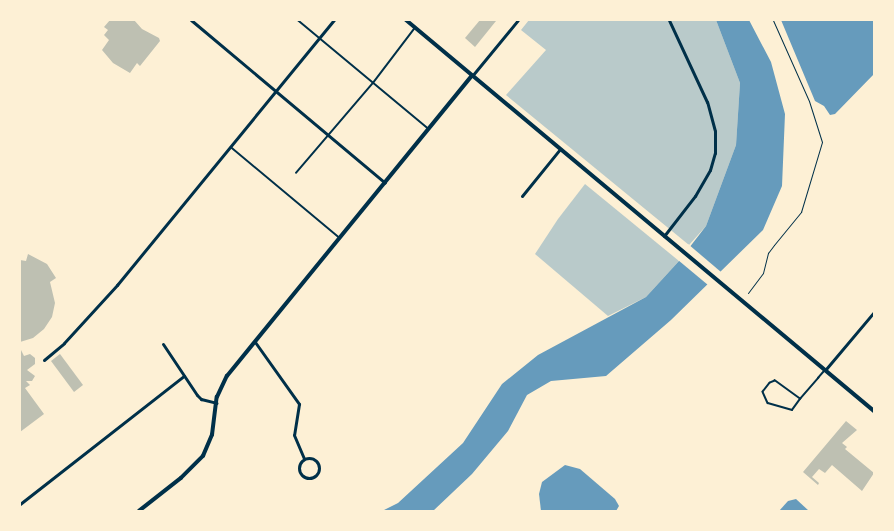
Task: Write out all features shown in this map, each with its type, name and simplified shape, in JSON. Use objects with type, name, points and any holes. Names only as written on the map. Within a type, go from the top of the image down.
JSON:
[{"type":"main road","points":[[406,20],[664,236],[826,369],[874,411]]},
{"type":"street","points":[[191,20],[384,183]]},
{"type":"street","points":[[44,360],[64,343],[117,285],[334,20]]},
{"type":"street","points":[[139,511],[181,478],[203,456],[212,435],[217,403],[227,376],[518,20]]},
{"type":"street","points":[[664,236],[695,196],[710,170],[715,153],[715,130],[707,102],[676,40],[669,20]]},
{"type":"street","points":[[522,196],[560,149]]},
{"type":"street","points":[[826,369],[874,312]]},
{"type":"street","points":[[255,342],[299,404],[294,435],[304,458]]},
{"type":"street","points":[[163,344],[184,376],[201,398],[217,403]]},
{"type":"street","points":[[20,504],[184,376]]},
{"type":"street","points":[[304,458],[313,458],[319,465],[320,470],[314,477],[305,477],[299,470],[299,466],[304,458]]},
{"type":"lane","points":[[298,20],[429,130]]},
{"type":"lane","points":[[296,173],[373,83],[415,28]]},
{"type":"lane","points":[[230,146],[340,238]]},
{"type":"lane","points":[[800,400],[775,382],[770,383],[763,392],[763,398],[768,403],[781,409],[792,410],[826,369]]},
{"type":"path","points":[[748,293],[763,274],[771,249],[801,212],[822,142],[810,104],[773,20]]},
{"type":"shaded area","points":[[529,20],[716,20],[740,83],[736,145],[706,226],[689,245],[506,95],[546,50],[521,30]]},
{"type":"shaded area","points":[[585,184],[679,261],[646,297],[608,316],[535,254],[558,219]]},
{"type":"water","points":[[716,20],[749,20],[771,62],[785,114],[782,186],[763,230],[671,320],[606,376],[551,381],[527,395],[508,431],[472,474],[433,511],[382,511],[398,503],[463,443],[502,384],[538,355],[646,297],[679,261],[706,226],[736,145],[740,83]]},
{"type":"water","points":[[781,20],[874,20],[874,74],[835,114],[830,115],[824,106],[815,101]]},
{"type":"water","points":[[565,465],[580,469],[615,499],[619,506],[616,511],[541,511],[539,494],[542,482]]},
{"type":"water","points":[[796,499],[809,511],[779,511],[788,501]]},
{"type":"pier","points":[[688,244],[721,272],[708,285],[678,260]]},
{"type":"building","points":[[110,20],[134,20],[142,29],[159,38],[160,41],[140,66],[137,63],[130,73],[113,63],[102,50],[109,40],[104,35],[108,30],[104,27]]},
{"type":"building","points":[[480,20],[496,21],[475,47],[465,38]]},
{"type":"building","points":[[28,254],[47,264],[56,278],[50,282],[55,303],[52,317],[44,329],[33,338],[20,342],[20,260],[26,261]]},
{"type":"building","points":[[20,348],[24,356],[30,354],[35,358],[35,364],[27,370],[35,376],[32,381],[26,381],[30,385],[25,388],[44,414],[20,432]]},
{"type":"building","points":[[60,354],[83,385],[74,392],[51,361]]},
{"type":"building","points":[[846,421],[857,430],[842,443],[847,447],[845,449],[874,473],[862,491],[832,465],[825,473],[819,469],[812,477],[819,483],[818,485],[803,472]]}]
